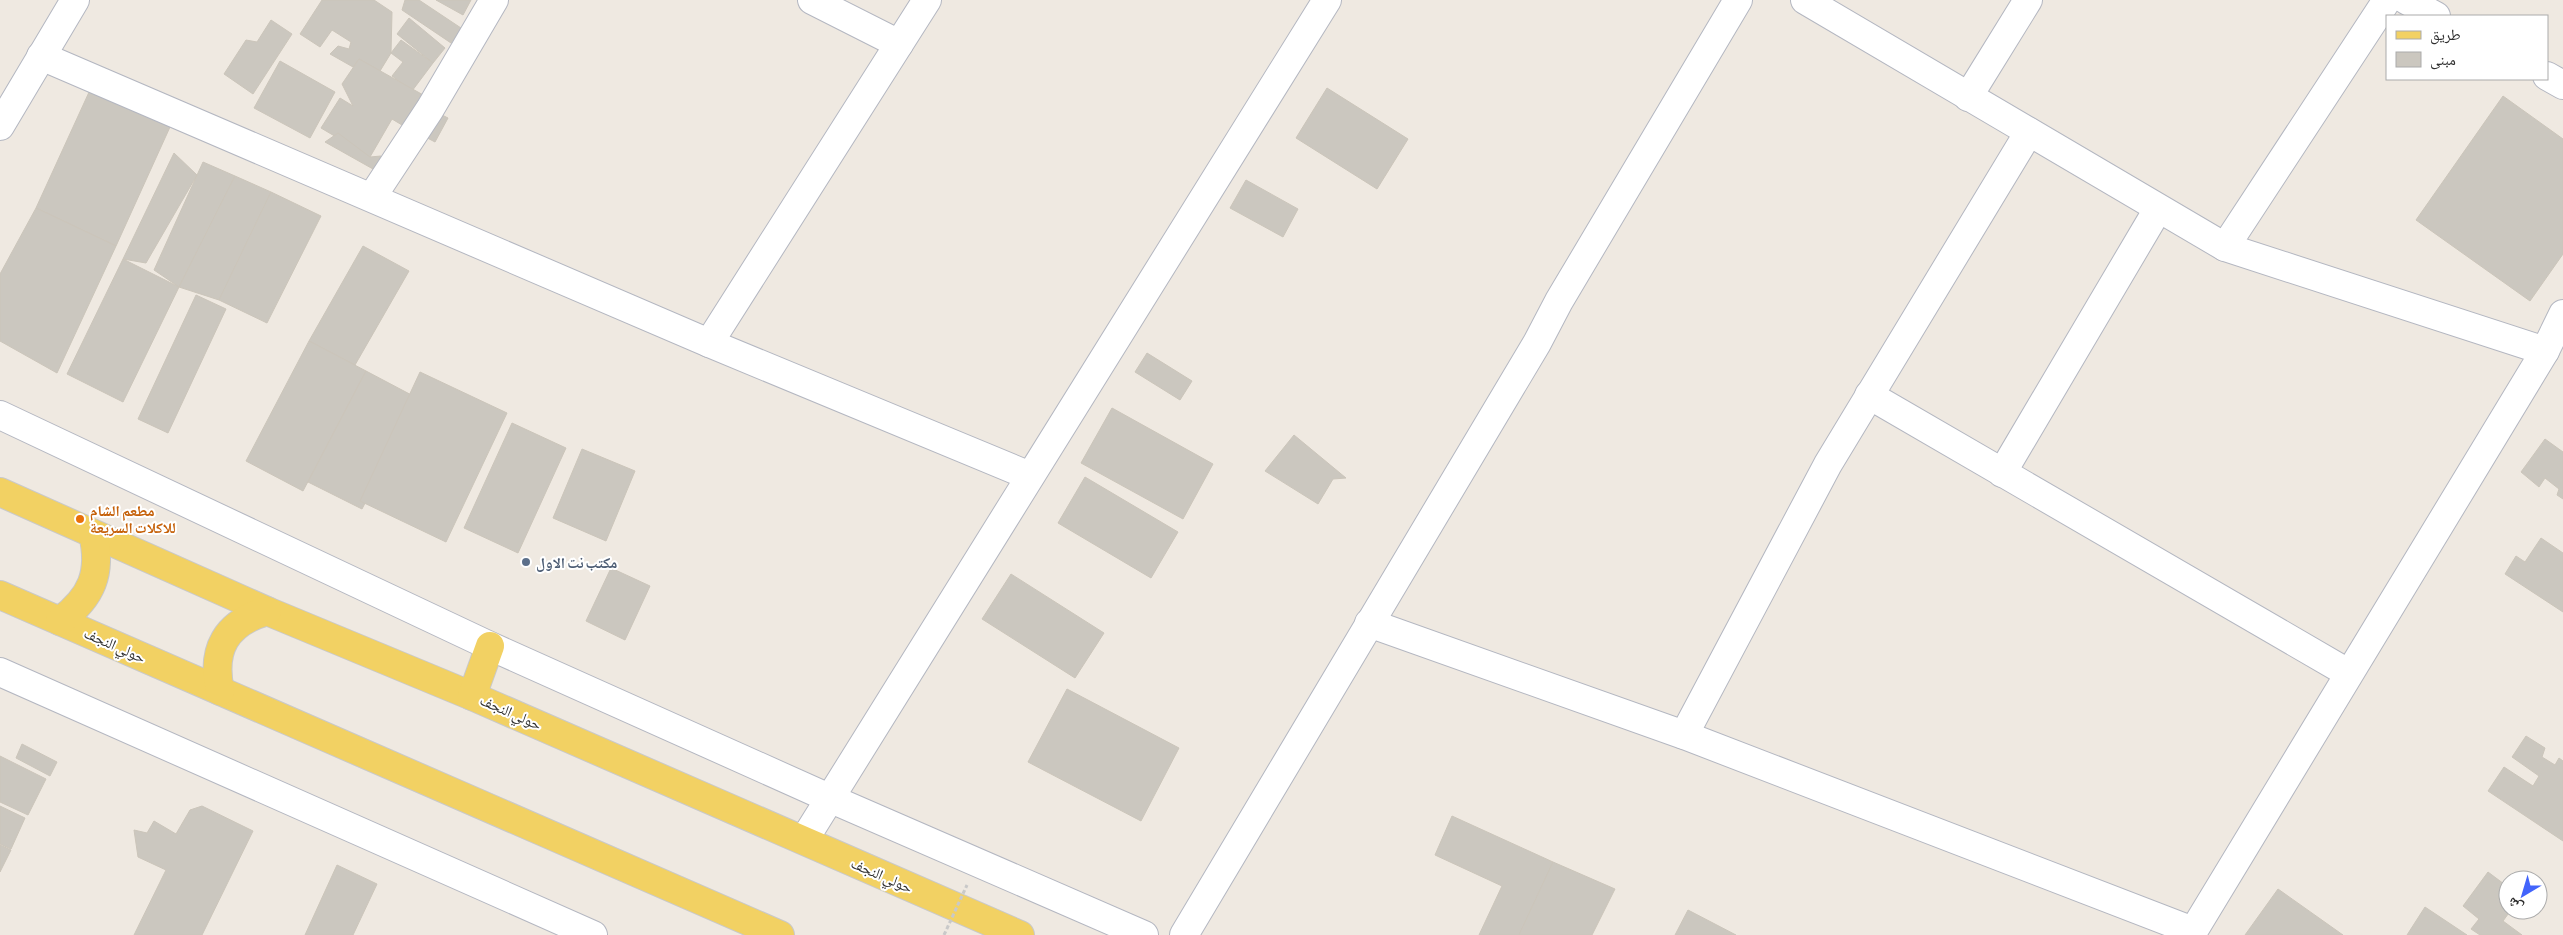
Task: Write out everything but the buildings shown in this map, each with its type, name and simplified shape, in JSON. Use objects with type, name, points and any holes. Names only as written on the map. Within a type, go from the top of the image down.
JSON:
[{"type":"main road","name":"حولي النجف","points":[[0,492],[267,611],[472,696],[1020,935]]},
{"type":"main road","points":[[60,621],[76,608],[95,574],[97,554],[92,534]]},
{"type":"main road","name":"حولي النجف","points":[[0,594],[780,935]]},
{"type":"main road","points":[[220,691],[216,674],[218,656],[224,640],[235,626],[250,616],[267,611]]},
{"type":"main road","points":[[472,696],[490,646]]},
{"type":"street","points":[[0,126],[75,0]]},
{"type":"street","points":[[372,197],[430,109],[494,0]]},
{"type":"street","points":[[812,0],[899,44]]},
{"type":"street","points":[[709,343],[927,0]]},
{"type":"street","points":[[804,840],[1327,0]]},
{"type":"street","points":[[1184,935],[1537,343],[1559,301],[1738,0]]},
{"type":"street","points":[[1805,0],[2225,247],[2545,351]]},
{"type":"street","points":[[1968,97],[2028,0]]},
{"type":"street","points":[[2225,247],[2388,0]]},
{"type":"street","points":[[2406,0],[2434,15]]},
{"type":"street","points":[[41,56],[709,343],[1030,476]]},
{"type":"street","points":[[2548,77],[2563,85]]},
{"type":"street","points":[[1684,735],[1828,464],[2029,132]]},
{"type":"street","points":[[2002,473],[2158,209]]},
{"type":"street","points":[[1369,623],[1684,735],[2192,933],[2545,351],[2561,321]]},
{"type":"street","points":[[1869,395],[2348,673]]},
{"type":"street","points":[[0,415],[490,646],[829,798],[1144,935]]},
{"type":"street","points":[[0,672],[593,935]]},
{"type":"path","points":[[944,935],[967,885]]},
{"type":"place","name":"مطعم الشام للاكلات السريعة","points":[[80,519]]},
{"type":"place","name":"مكتب نت الاول","points":[[526,562]]}]
